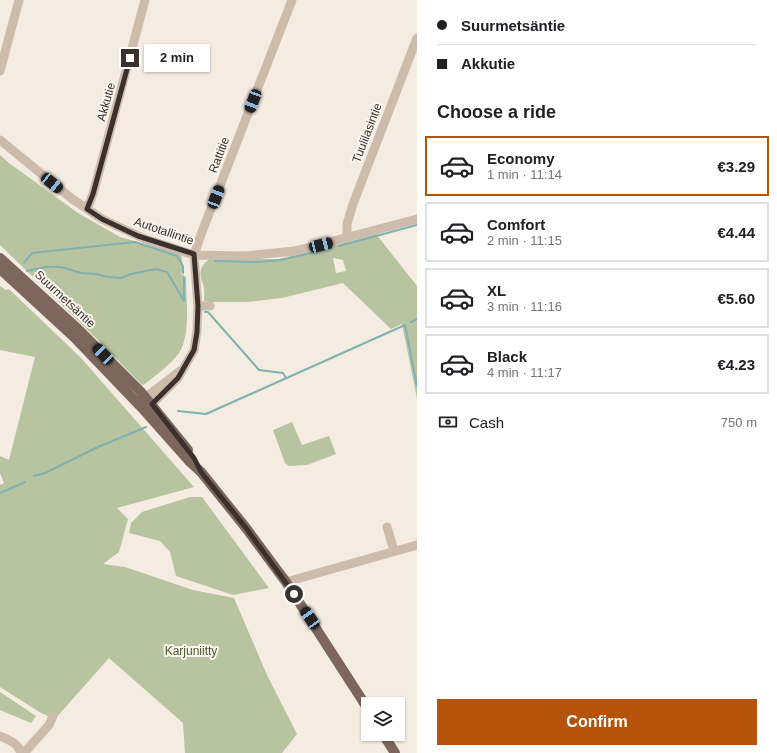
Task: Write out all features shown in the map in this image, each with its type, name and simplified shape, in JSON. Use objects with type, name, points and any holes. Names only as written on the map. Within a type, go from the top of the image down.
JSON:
[{"type":"main road","name":"Suurmetsäntie","points":[[0,258],[78,329],[147,403],[194,458],[201,472],[246,528],[286,582],[361,698]]},
{"type":"main road","name":"Suurmetsäntie","points":[[0,269],[147,403]]},
{"type":"main road","points":[[387,741],[395,753]]},
{"type":"street","points":[[0,71],[19,0]]},
{"type":"street","name":"Akkutie","points":[[87,209],[93,194],[146,0]]},
{"type":"street","name":"Rattitie","points":[[147,403],[178,378],[191,357],[197,332],[198,306],[194,254],[292,0]]},
{"type":"street","name":"Tuulilasintie","points":[[347,238],[347,224],[353,204],[417,38]]},
{"type":"street","name":"Autotallintie","points":[[0,140],[66,194],[102,219],[140,237],[194,254],[245,256],[269,255],[295,251],[417,219]]},
{"type":"street","points":[[198,306],[210,306]]},
{"type":"street","points":[[387,527],[394,551]]},
{"type":"street","points":[[286,582],[417,545]]},
{"type":"street","points":[[24,753],[49,725],[53,716]]},
{"type":"street","points":[[0,736],[16,744],[20,748],[21,753]]},
{"type":"green space","points":[[0,155],[78,213],[120,237],[181,254],[184,272],[180,273],[186,277],[187,306],[183,345],[179,353],[171,362],[145,384],[142,385],[0,245]]},
{"type":"green space","points":[[376,234],[417,286],[417,399],[402,324],[391,329],[343,283],[282,298],[248,302],[204,301],[204,288],[201,270],[204,264],[210,259],[278,259]],"holes":[[[333,258],[343,260],[346,271],[336,273]]]},
{"type":"green space","name":"Karjuniitty","points":[[0,286],[6,290],[9,289],[81,358],[194,487],[117,508],[128,519],[119,552],[103,564],[125,567],[193,590],[234,598],[267,675],[297,734],[282,753],[185,753],[183,723],[109,658],[55,719],[41,713],[0,687],[0,485],[4,483],[0,473],[0,456],[9,460],[35,357],[0,350]]},
{"type":"green space","points":[[292,422],[302,445],[329,436],[336,454],[307,465],[289,466],[285,463],[273,430]]},
{"type":"green space","points":[[190,497],[202,497],[269,588],[233,595],[176,576],[170,552],[160,541],[129,533],[131,523],[142,512]]},
{"type":"green space","points":[[0,692],[36,716],[31,723],[0,710]]},
{"type":"waterway","points":[[339,246],[417,225]]},
{"type":"waterway","points":[[24,263],[32,253],[135,242],[177,256],[183,266],[183,273]]},
{"type":"waterway","points":[[215,261],[259,262],[281,260],[332,248]]},
{"type":"waterway","points":[[27,271],[46,267],[61,267],[81,273],[121,278],[131,274],[156,269],[167,272],[184,301]]},
{"type":"waterway","points":[[184,278],[184,300]]},
{"type":"waterway","points":[[205,312],[208,312],[259,370],[283,373],[286,378]]},
{"type":"waterway","points":[[411,322],[417,319]]},
{"type":"waterway","points":[[178,411],[206,414],[405,325],[417,386]]},
{"type":"waterway","points":[[34,476],[45,473],[98,447],[146,427]]},
{"type":"waterway","points":[[0,493],[25,482]]},
{"type":"route","points":[[130,58],[93,194],[87,209],[102,219],[145,239],[194,254],[198,306],[197,332],[194,350],[178,378],[152,404],[194,458],[201,472],[269,558],[294,594]]}]
